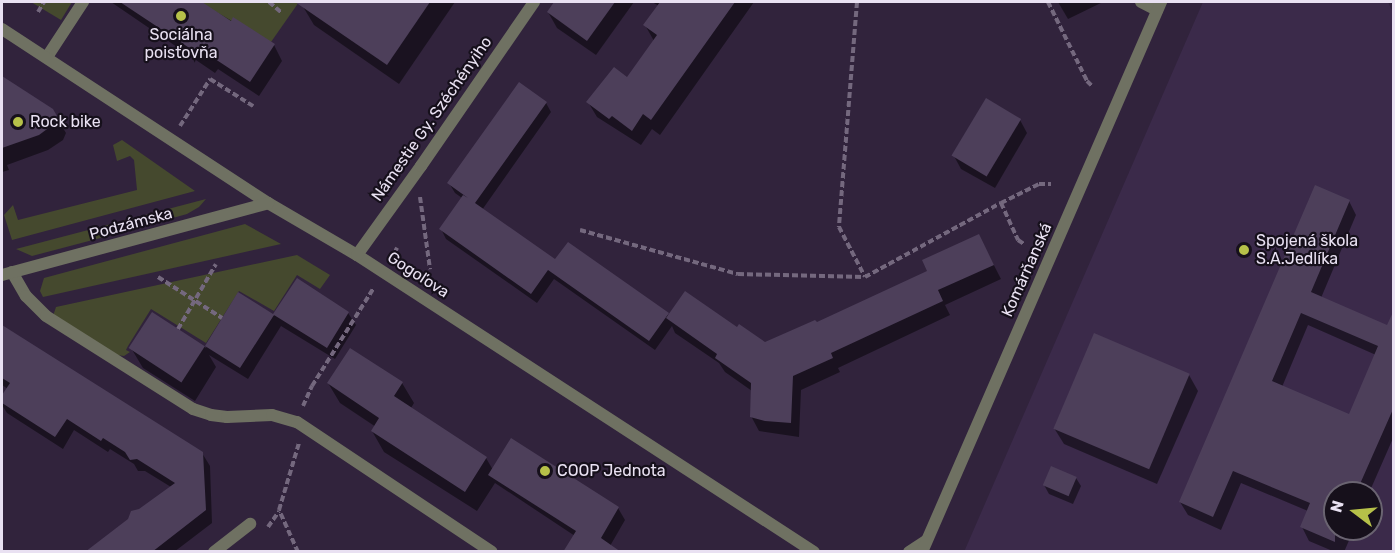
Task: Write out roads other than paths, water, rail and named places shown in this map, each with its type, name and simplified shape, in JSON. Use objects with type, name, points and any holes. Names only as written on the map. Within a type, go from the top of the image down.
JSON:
[{"type":"street","points":[[46,57],[83,2]]},
{"type":"street","name":"Námestie Gy. Széchényiho","points":[[357,255],[534,2]]},
{"type":"street","points":[[1141,2],[1159,6]]},
{"type":"street","name":"Komárňanská","points":[[926,548],[1159,6]]},
{"type":"street","name":"Gogoľova","points":[[2,29],[268,203],[357,255],[814,552]]},
{"type":"street","name":"Podzámska","points":[[7,274],[268,203]]},
{"type":"street","points":[[7,274],[46,316],[193,409],[227,417],[272,415],[297,422],[492,552]]},
{"type":"street","points":[[214,552],[250,524]]},
{"type":"street","points":[[909,552],[926,548]]},
{"type":"place","name":"Sociálna poisťovňa","points":[[181,16]]},
{"type":"place","name":"Rock bike","points":[[18,122]]},
{"type":"place","name":"Spojená škola S.A.Jedlíka","points":[[1244,250]]},
{"type":"place","name":"COOP Jednota","points":[[545,471]]}]
